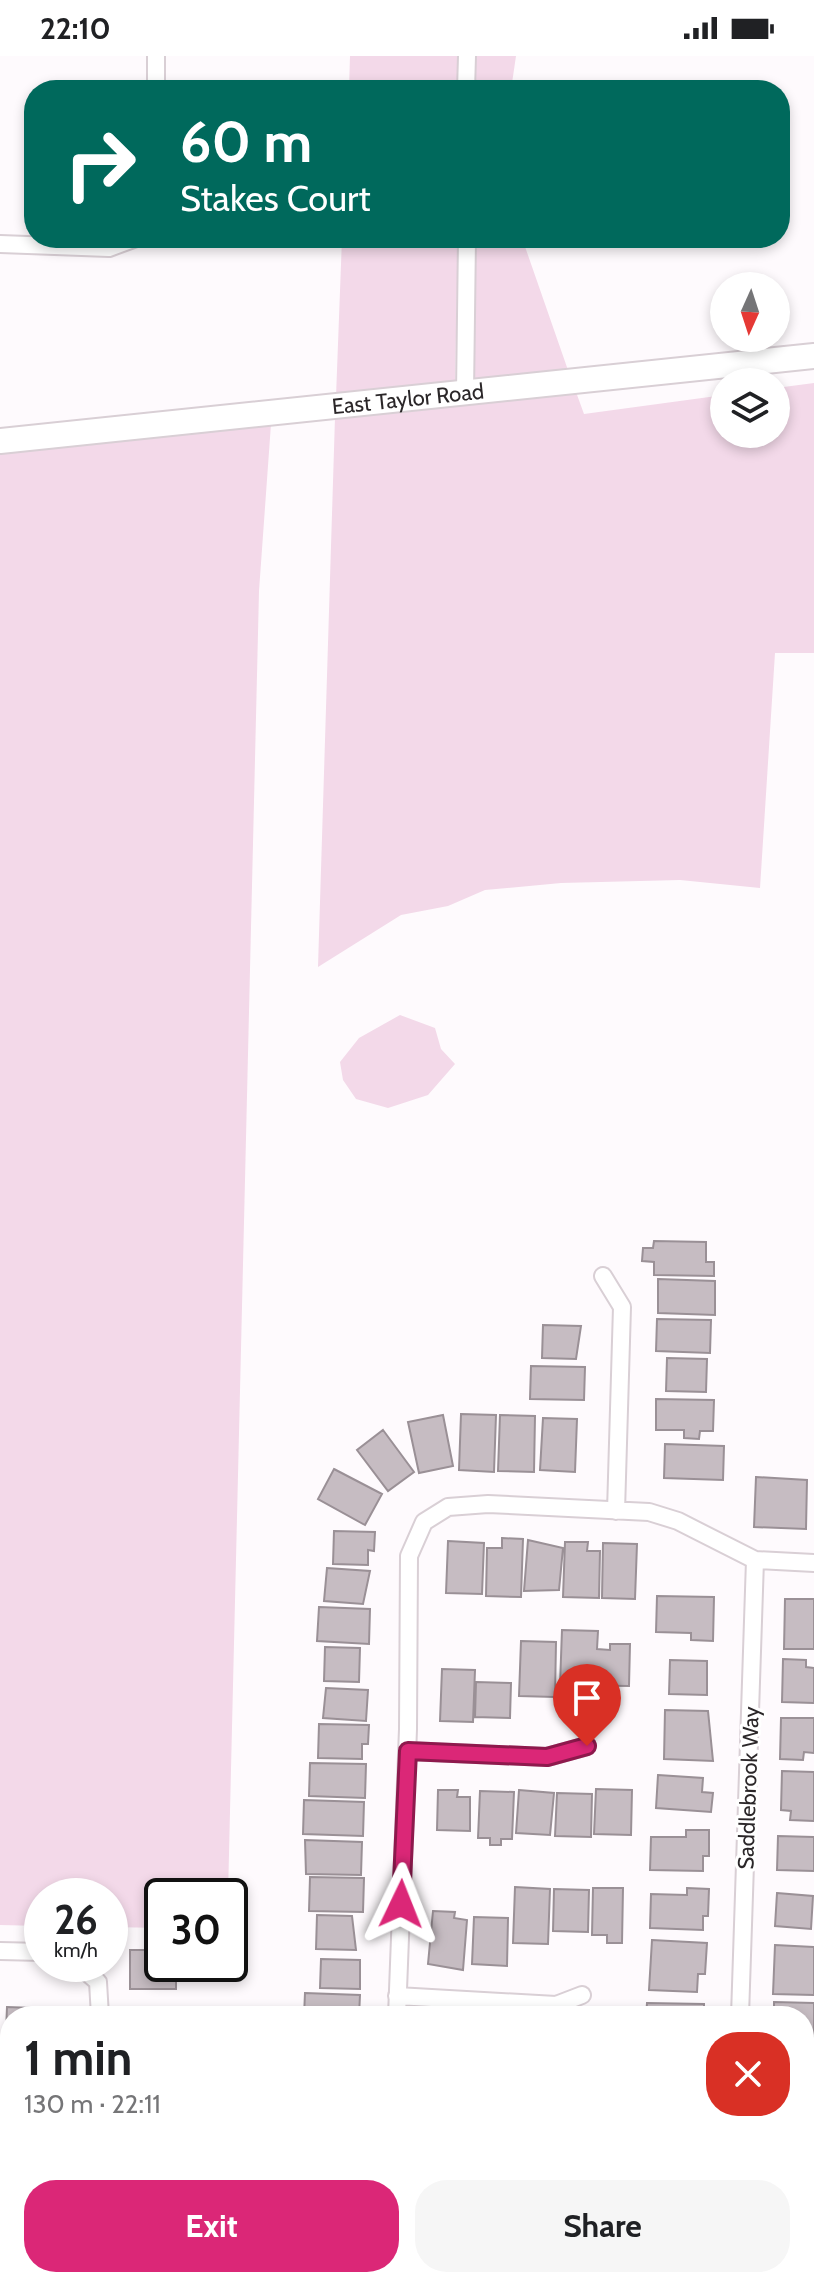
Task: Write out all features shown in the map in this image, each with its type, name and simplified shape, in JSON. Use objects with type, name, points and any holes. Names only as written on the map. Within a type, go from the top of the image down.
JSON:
[{"type":"main road","name":"East Taylor Road","points":[[0,441],[814,356]]},
{"type":"street","points":[[156,56],[156,80]]},
{"type":"street","points":[[466,80],[467,56]]},
{"type":"street","points":[[0,244],[24,245]]},
{"type":"street","points":[[465,393],[467,248]]},
{"type":"street","points":[[603,1276],[622,1307],[616,1511]]},
{"type":"street","points":[[397,2006],[408,1751],[409,1556],[424,1522],[448,1507],[488,1504],[649,1512],[678,1521],[755,1560],[814,1563]]},
{"type":"street","name":"Saddlebrook Way","points":[[740,2006],[755,1560]]},
{"type":"street","points":[[408,1751],[547,1757],[587,1746]]},
{"type":"street","points":[[0,1951],[24,1952]]},
{"type":"street","points":[[98,1982],[99,2006]]},
{"type":"street","points":[[397,1996],[556,2005],[582,1995]]},
{"type":"shaded area","points":[[350,56],[458,56],[457,80],[349,80]]},
{"type":"shaded area","points":[[476,56],[516,56],[512,80],[475,80]]},
{"type":"shaded area","points":[[342,248],[458,248],[455,384],[336,397]]},
{"type":"shaded area","points":[[476,248],[525,248],[569,373],[473,383]]},
{"type":"shaded area","points":[[814,383],[814,653],[775,653],[760,888],[680,880],[561,883],[485,890],[448,906],[401,915],[318,967],[335,417],[576,392],[584,414],[710,397],[710,448],[790,448],[790,386]]},
{"type":"shaded area","points":[[271,424],[259,591],[228,1878],[144,1878],[144,1928],[128,1927],[128,1878],[24,1878],[24,1926],[0,1925],[0,451]]},
{"type":"shaded area","points":[[400,1015],[435,1028],[441,1049],[455,1064],[428,1095],[388,1108],[356,1099],[343,1080],[340,1062],[359,1038]]},
{"type":"building","points":[[654,1241],[706,1242],[706,1262],[714,1262],[714,1276],[654,1275],[654,1262],[642,1261],[643,1248],[653,1248]]},
{"type":"building","points":[[658,1279],[715,1281],[715,1315],[658,1313]]},
{"type":"building","points":[[657,1319],[711,1320],[710,1353],[656,1351]]},
{"type":"building","points":[[543,1325],[581,1326],[576,1359],[542,1358]]},
{"type":"building","points":[[667,1358],[707,1359],[706,1392],[666,1391]]},
{"type":"building","points":[[531,1366],[585,1367],[584,1400],[530,1399]]},
{"type":"building","points":[[656,1399],[714,1400],[713,1431],[700,1431],[699,1439],[684,1438],[684,1430],[656,1430]]},
{"type":"building","points":[[461,1414],[496,1415],[494,1472],[459,1470]]},
{"type":"building","points":[[443,1415],[453,1466],[419,1473],[408,1422]]},
{"type":"building","points":[[500,1415],[535,1416],[534,1472],[498,1471]]},
{"type":"building","points":[[543,1418],[577,1419],[575,1472],[540,1470]]},
{"type":"building","points":[[383,1430],[414,1472],[388,1491],[357,1450]]},
{"type":"building","points":[[665,1444],[724,1446],[723,1480],[664,1478]]},
{"type":"building","points":[[334,1469],[382,1494],[365,1525],[318,1499]]},
{"type":"building","points":[[756,1477],[807,1480],[806,1529],[754,1527]]},
{"type":"building","points":[[334,1531],[375,1532],[374,1551],[368,1550],[368,1565],[333,1564]]},
{"type":"building","points":[[502,1538],[523,1539],[521,1597],[486,1596],[487,1548],[502,1548]]},
{"type":"building","points":[[528,1540],[563,1548],[559,1590],[524,1591]]},
{"type":"building","points":[[448,1541],[484,1543],[482,1594],[446,1593]]},
{"type":"building","points":[[565,1542],[588,1542],[587,1551],[600,1551],[599,1598],[563,1597]]},
{"type":"building","points":[[603,1543],[637,1544],[635,1599],[602,1598]]},
{"type":"building","points":[[327,1568],[370,1571],[363,1604],[324,1601]]},
{"type":"building","points":[[657,1596],[714,1597],[713,1641],[691,1640],[691,1633],[656,1632]]},
{"type":"building","points":[[785,1599],[814,1599],[814,1649],[784,1649]]},
{"type":"building","points":[[319,1607],[370,1609],[369,1644],[317,1641]]},
{"type":"building","points":[[562,1630],[598,1631],[597,1649],[610,1650],[610,1644],[630,1644],[629,1686],[560,1685]]},
{"type":"building","points":[[521,1641],[556,1642],[555,1697],[519,1696]]},
{"type":"building","points":[[325,1647],[360,1648],[359,1682],[324,1681]]},
{"type":"building","points":[[783,1659],[806,1660],[806,1667],[814,1668],[814,1703],[782,1702]]},
{"type":"building","points":[[670,1660],[707,1661],[707,1695],[669,1694]]},
{"type":"building","points":[[442,1669],[475,1670],[473,1722],[440,1721]]},
{"type":"building","points":[[476,1682],[511,1683],[510,1718],[475,1717]]},
{"type":"building","points":[[326,1688],[368,1690],[366,1721],[323,1718]]},
{"type":"building","points":[[665,1710],[708,1711],[713,1761],[664,1759]]},
{"type":"building","points":[[781,1718],[814,1718],[814,1753],[804,1752],[803,1760],[780,1759]]},
{"type":"building","points":[[319,1724],[369,1725],[368,1744],[362,1744],[362,1759],[318,1758]]},
{"type":"building","points":[[310,1763],[366,1764],[365,1798],[309,1796]]},
{"type":"building","points":[[782,1771],[814,1772],[814,1821],[790,1820],[791,1811],[781,1810]]},
{"type":"building","points":[[658,1775],[703,1778],[702,1792],[713,1793],[711,1812],[656,1808]]},
{"type":"building","points":[[596,1789],[632,1790],[631,1835],[594,1834]]},
{"type":"building","points":[[438,1790],[458,1790],[457,1797],[470,1797],[470,1831],[437,1830]]},
{"type":"building","points":[[519,1790],[554,1793],[550,1835],[516,1833]]},
{"type":"building","points":[[480,1791],[514,1792],[512,1839],[501,1839],[501,1845],[490,1845],[490,1838],[478,1838]]},
{"type":"building","points":[[557,1793],[592,1794],[591,1837],[555,1836]]},
{"type":"building","points":[[304,1800],[364,1802],[363,1836],[303,1834]]},
{"type":"building","points":[[686,1830],[709,1830],[709,1856],[703,1856],[703,1871],[650,1870],[651,1837],[686,1837]]},
{"type":"building","points":[[778,1836],[814,1837],[814,1871],[777,1870]]},
{"type":"building","points":[[305,1840],[362,1842],[361,1875],[306,1874]]},
{"type":"building","points":[[310,1877],[364,1878],[363,1912],[309,1911]]},
{"type":"building","points":[[515,1887],[550,1889],[548,1944],[513,1943]]},
{"type":"building","points":[[593,1888],[623,1888],[622,1943],[607,1943],[607,1935],[592,1935]]},
{"type":"building","points":[[687,1888],[709,1889],[708,1916],[703,1916],[703,1930],[650,1928],[651,1894],[687,1895]]},
{"type":"building","points":[[554,1889],[589,1890],[588,1932],[553,1931]]},
{"type":"building","points":[[777,1893],[813,1896],[811,1929],[775,1926]]},
{"type":"building","points":[[433,1911],[455,1912],[454,1918],[467,1920],[463,1970],[428,1964]]},
{"type":"building","points":[[317,1915],[352,1916],[356,1950],[316,1949]]},
{"type":"building","points":[[474,1917],[508,1918],[507,1966],[472,1964]]},
{"type":"building","points":[[652,1940],[707,1943],[705,1974],[698,1974],[697,1992],[649,1990]]},
{"type":"building","points":[[775,1945],[814,1947],[814,1995],[773,1994]]},
{"type":"building","points":[[130,1950],[144,1950],[144,1982],[176,1982],[176,1989],[130,1989]]},
{"type":"building","points":[[321,1959],[360,1960],[360,1989],[320,1988]]},
{"type":"building","points":[[305,1993],[360,1995],[359,2006],[304,2006]]},
{"type":"building","points":[[774,2002],[814,2003],[814,2006],[774,2006]]},
{"type":"building","points":[[647,2003],[704,2004],[704,2006],[647,2006]]},
{"type":"route","points":[[401,1904],[408,1751],[547,1757],[587,1746]]}]
